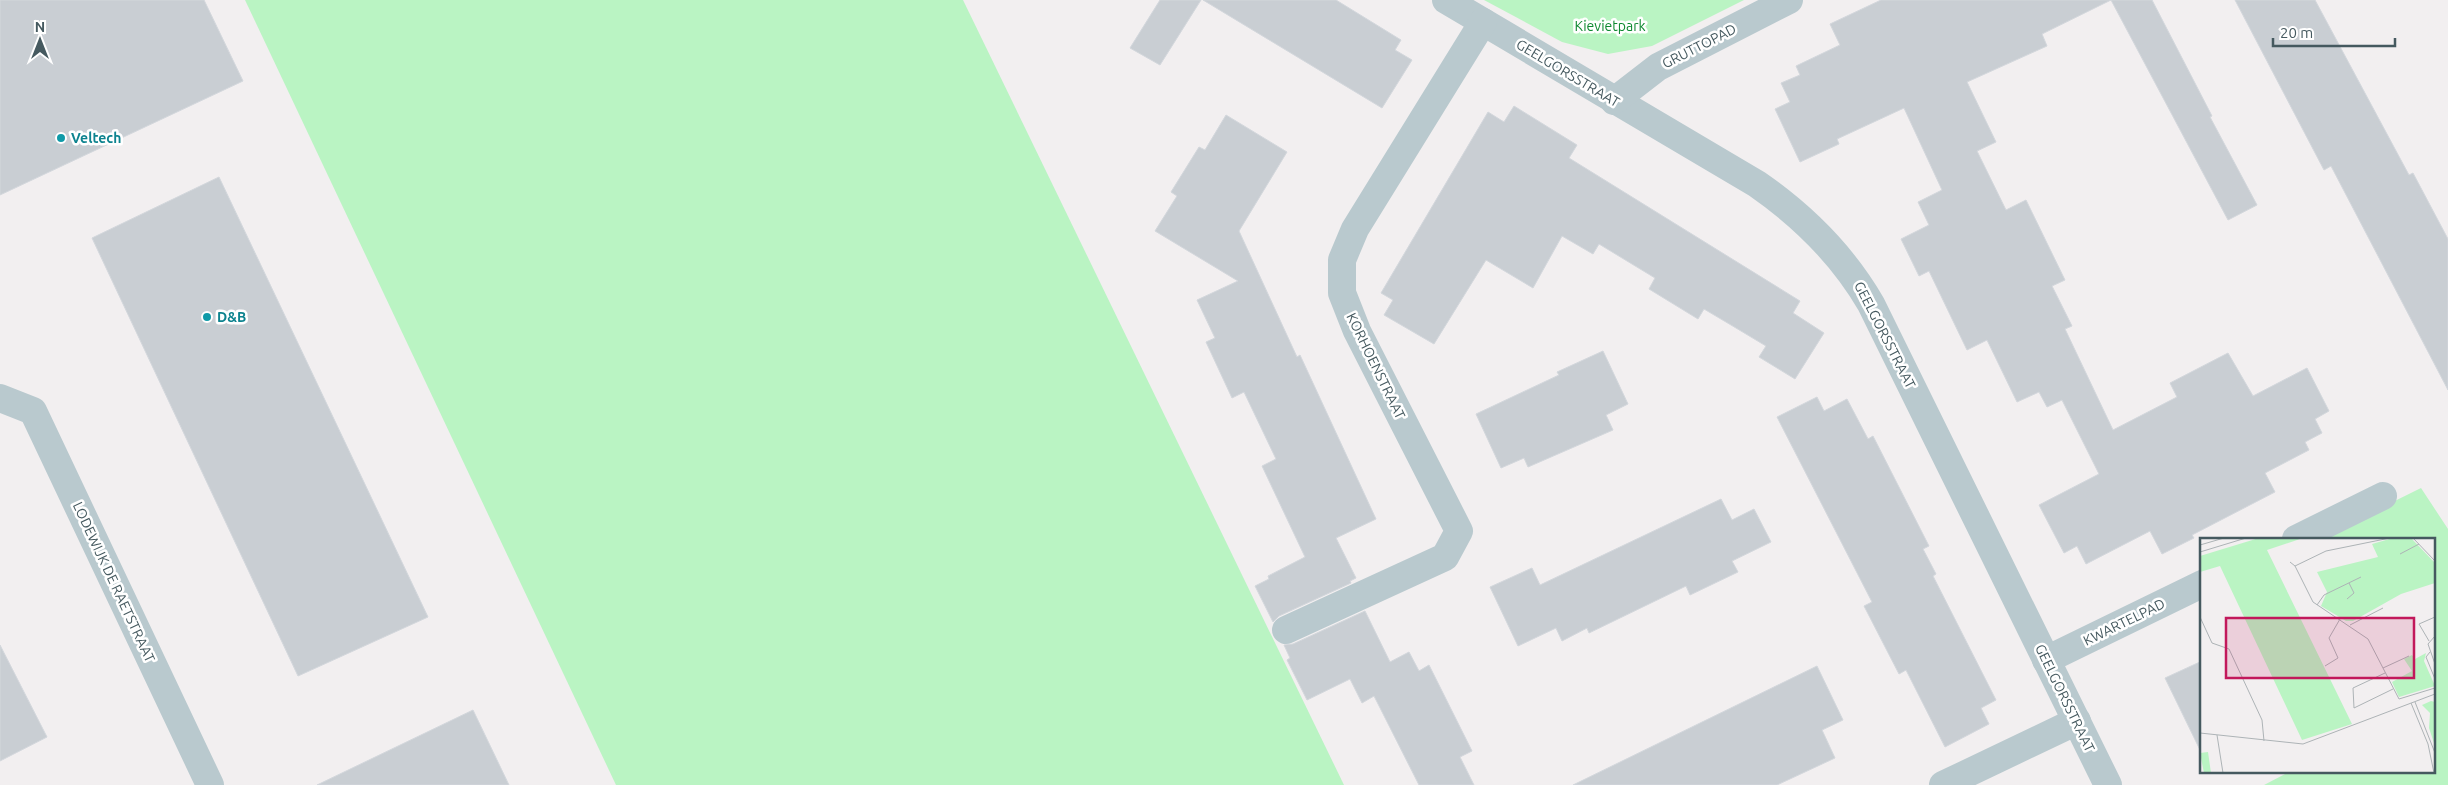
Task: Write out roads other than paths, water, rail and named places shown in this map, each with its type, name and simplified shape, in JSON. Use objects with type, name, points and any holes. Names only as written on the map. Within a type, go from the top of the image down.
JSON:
[{"type":"street","name":"GEELGORSSTRAAT","points":[[1446,0],[1756,184],[1790,207],[1825,241],[1854,275],[1878,318],[2108,785]]},
{"type":"street","name":"GRUTTOPAD","points":[[1614,101],[1658,68],[1789,0]]},
{"type":"street","name":"KORHOENSTRAAT","points":[[1286,630],[1445,557],[1459,531],[1357,332],[1342,293],[1342,260],[1355,229],[1483,22]]},
{"type":"street","name":"LODEWIJK DE RAETSTRAAT","points":[[0,398],[34,411],[210,785]]},
{"type":"street","points":[[2298,538],[2383,496]]},
{"type":"street","name":"KWARTELPAD","points":[[2046,660],[2200,585]]},
{"type":"street","points":[[1943,785],[2077,721]]},
{"type":"place","name":"Veltech","points":[[61,138]]},
{"type":"place","name":"D&B","points":[[207,317]]},
{"type":"park label","name":"Kievietpark","points":[[1610,26]]}]
